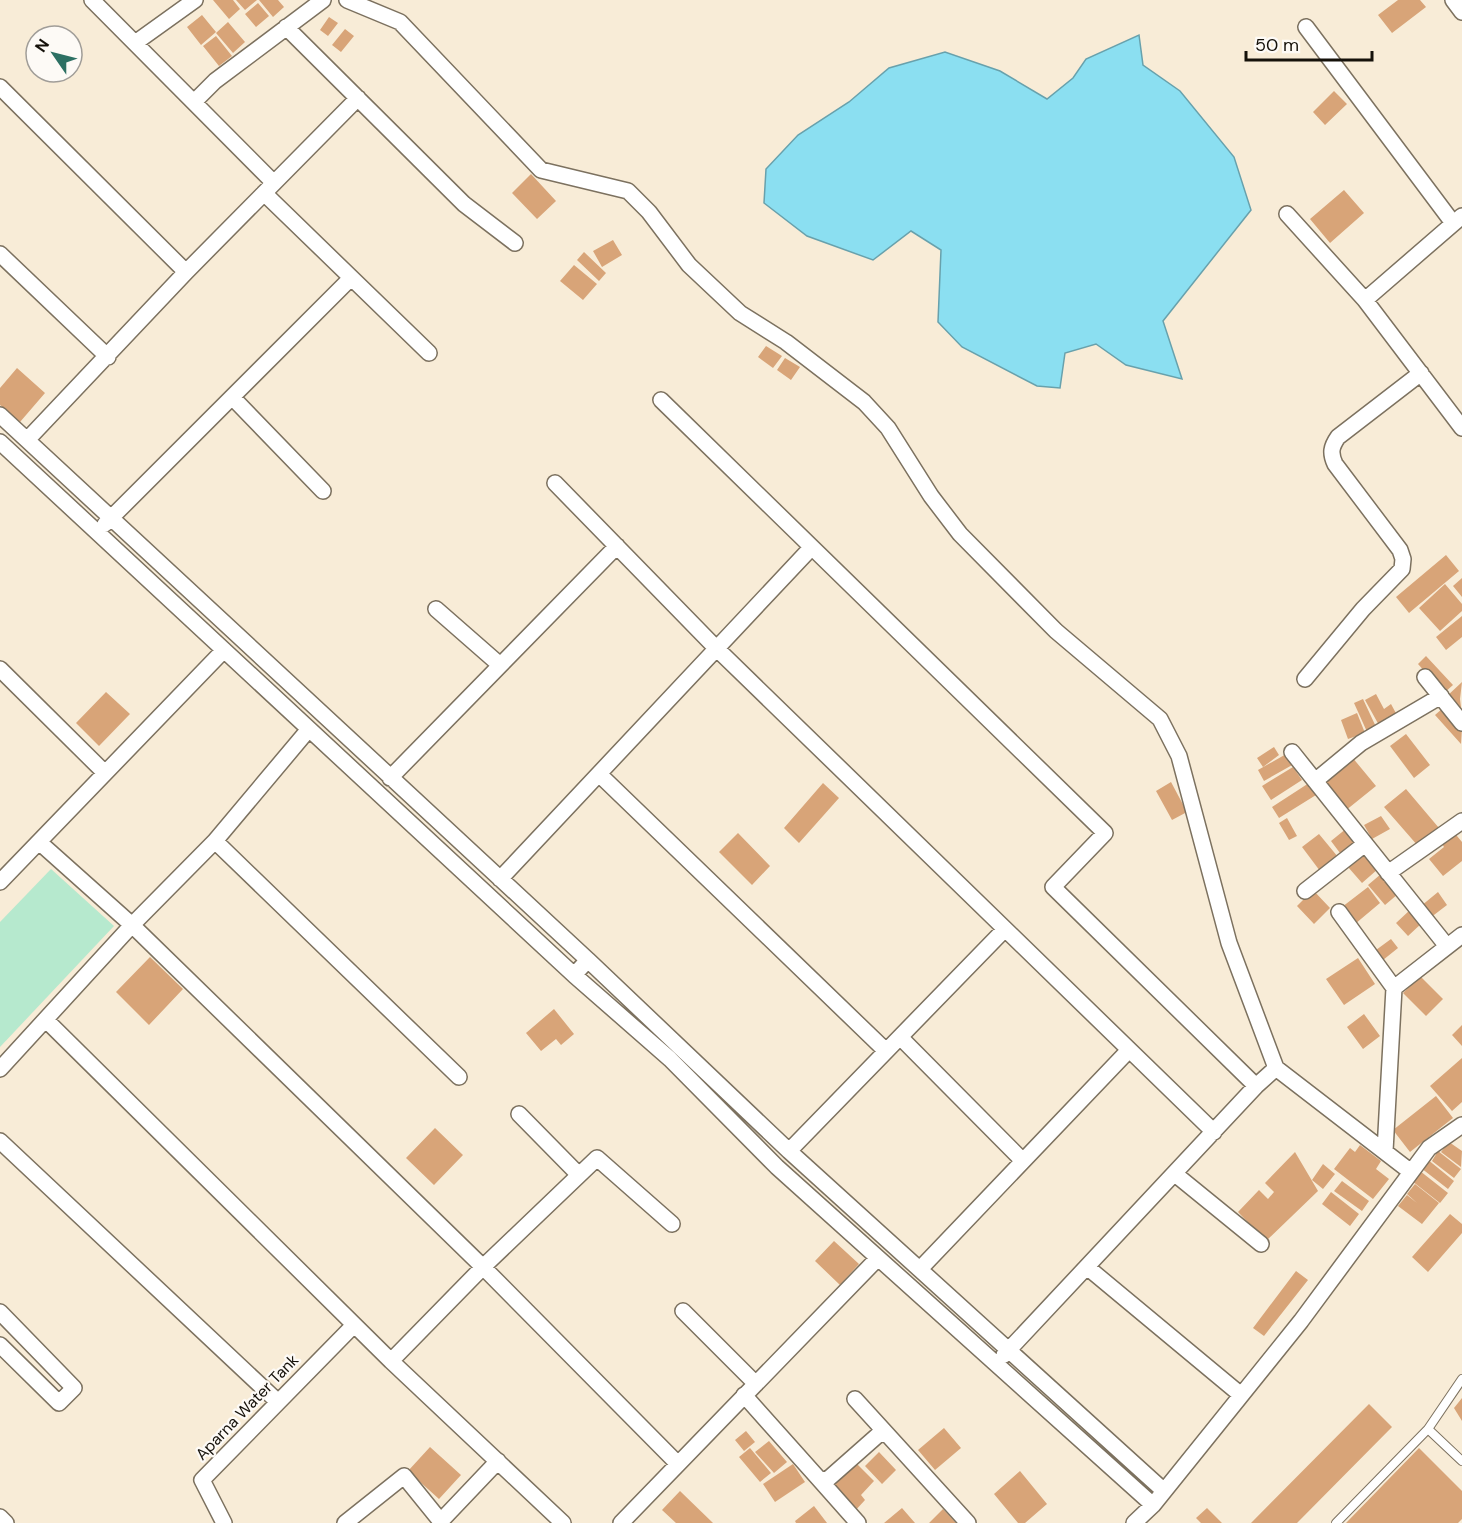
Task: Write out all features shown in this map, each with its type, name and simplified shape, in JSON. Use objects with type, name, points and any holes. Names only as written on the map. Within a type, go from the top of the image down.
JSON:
[{"type":"street","points":[[92,0],[194,102],[351,278],[429,353]]},
{"type":"street","points":[[135,43],[195,0]]},
{"type":"street","points":[[194,102],[215,81],[322,0]]},
{"type":"street","points":[[347,0],[400,21],[541,170],[628,191],[649,212],[689,265],[740,313],[786,342],[864,402],[888,428],[931,496],[960,534],[1056,631],[1160,719],[1179,756],[1229,943],[1276,1068],[1411,1172]]},
{"type":"street","points":[[1454,0],[1462,12]]},
{"type":"street","points":[[286,27],[464,204],[515,243]]},
{"type":"street","points":[[1305,27],[1458,219],[1365,300]]},
{"type":"street","points":[[0,87],[186,272]]},
{"type":"street","points":[[27,440],[186,272],[358,98]]},
{"type":"street","points":[[1287,214],[1365,300],[1462,428]]},
{"type":"street","points":[[0,254],[108,357]]},
{"type":"street","points":[[97,533],[351,278]]},
{"type":"street","points":[[1305,679],[1363,609],[1402,569],[1403,559],[1400,550],[1335,464],[1331,455],[1332,445],[1338,437],[1421,373]]},
{"type":"street","points":[[233,398],[323,491]]},
{"type":"street","points":[[661,400],[1105,833],[1053,887],[1256,1086]]},
{"type":"street","points":[[0,415],[588,960],[777,1167],[1153,1505]]},
{"type":"street","points":[[0,442],[574,975],[676,1054],[789,1151],[1163,1490]]},
{"type":"street","points":[[555,483],[715,647],[1214,1132]]},
{"type":"street","points":[[390,778],[617,546]]},
{"type":"street","points":[[500,879],[600,775],[715,647],[811,548]]},
{"type":"street","points":[[436,609],[500,665]]},
{"type":"street","points":[[0,882],[224,650]]},
{"type":"street","points":[[0,669],[105,773]]},
{"type":"street","points":[[1425,677],[1462,723]]},
{"type":"street","points":[[1315,781],[1361,743],[1441,696]]},
{"type":"street","points":[[0,1069],[132,925],[215,841],[309,729]]},
{"type":"street","points":[[1292,752],[1446,945]]},
{"type":"street","points":[[600,775],[886,1051]]},
{"type":"street","points":[[1388,873],[1462,821]]},
{"type":"street","points":[[215,841],[459,1077]]},
{"type":"street","points":[[39,842],[132,925],[483,1267],[678,1464]]},
{"type":"street","points":[[1305,891],[1365,844]]},
{"type":"street","points":[[1339,912],[1394,988],[1385,1151]]},
{"type":"street","points":[[789,1151],[1005,929]]},
{"type":"street","points":[[1394,988],[1446,945],[1462,935]]},
{"type":"street","points":[[574,975],[588,960]]},
{"type":"street","points":[[46,1020],[391,1361],[563,1523]]},
{"type":"street","points":[[900,1037],[1023,1161]]},
{"type":"street","points":[[920,1269],[1129,1050]]},
{"type":"street","points":[[996,1364],[1256,1086],[1276,1068]]},
{"type":"street","points":[[519,1114],[579,1175]]},
{"type":"street","points":[[1134,1523],[1153,1505],[1301,1321],[1429,1148],[1462,1125]]},
{"type":"street","points":[[0,1141],[277,1401]]},
{"type":"street","points":[[391,1361],[483,1267],[597,1158],[672,1224]]},
{"type":"street","points":[[1175,1174],[1261,1244]]},
{"type":"street","points":[[621,1523],[878,1258]]},
{"type":"street","points":[[1087,1267],[1241,1395]]},
{"type":"street","points":[[683,1311],[756,1384]]},
{"type":"street","points":[[0,1312],[74,1388],[59,1403],[0,1345]]},
{"type":"street","name":"Aparna Water Tank","points":[[224,1523],[201,1480],[354,1325]]},
{"type":"street","points":[[744,1395],[858,1523]]},
{"type":"street","points":[[855,1398],[968,1523]]},
{"type":"street","points":[[819,1479],[827,1480],[878,1435],[886,1433]]},
{"type":"street","points":[[345,1523],[404,1476],[442,1522],[498,1461]]},
{"type":"street","points":[[0,1516],[6,1523]]},
{"type":"lane","points":[[1336,1523],[1428,1429],[1462,1379]]},
{"type":"lane","points":[[1428,1429],[1462,1461]]},
{"type":"green space","points":[[51,869],[114,926],[0,1047],[0,922]]},
{"type":"water","points":[[1139,35],[1143,65],[1180,91],[1234,157],[1251,210],[1163,321],[1182,379],[1126,365],[1096,344],[1065,353],[1060,388],[1037,386],[962,347],[938,322],[941,250],[911,231],[873,260],[807,236],[764,203],[766,169],[798,135],[849,102],[889,68],[945,52],[1000,71],[1047,99],[1073,78],[1086,59]]},
{"type":"building","points":[[213,0],[233,0],[240,9],[229,19]]},
{"type":"building","points":[[236,0],[257,0],[245,10]]},
{"type":"building","points":[[259,0],[278,0],[284,7],[273,17]]},
{"type":"building","points":[[1398,0],[1420,0],[1426,7],[1392,33],[1378,15]]},
{"type":"building","points":[[258,3],[269,16],[256,27],[245,14]]},
{"type":"building","points":[[202,15],[216,32],[201,45],[187,27]]},
{"type":"building","points":[[329,17],[338,23],[328,36],[320,30]]},
{"type":"building","points":[[228,22],[245,42],[233,53],[216,33]]},
{"type":"building","points":[[345,29],[354,36],[341,52],[332,45]]},
{"type":"building","points":[[216,36],[232,56],[219,66],[203,46]]},
{"type":"building","points":[[1334,91],[1347,104],[1325,125],[1313,112]]},
{"type":"building","points":[[531,174],[556,201],[537,219],[512,193]]},
{"type":"building","points":[[1344,190],[1364,213],[1330,243],[1310,219]]},
{"type":"building","points":[[613,240],[622,255],[602,267],[593,251]]},
{"type":"building","points":[[584,252],[606,273],[599,281],[577,260]]},
{"type":"building","points":[[574,265],[597,284],[583,300],[560,281]]},
{"type":"building","points":[[766,346],[782,356],[773,368],[758,357]]},
{"type":"building","points":[[785,358],[800,367],[791,380],[777,370]]},
{"type":"building","points":[[17,368],[45,393],[20,422],[0,405],[0,388]]},
{"type":"building","points":[[1446,555],[1459,571],[1409,613],[1396,597]]},
{"type":"building","points":[[1462,578],[1462,597],[1453,586]]},
{"type":"building","points":[[1445,584],[1462,604],[1462,611],[1440,631],[1419,608]]},
{"type":"building","points":[[1462,616],[1462,637],[1446,650],[1436,637]]},
{"type":"building","points":[[1426,656],[1453,685],[1444,693],[1418,664]]},
{"type":"building","points":[[1462,682],[1460,699],[1462,715],[1446,697]]},
{"type":"building","points":[[106,692],[130,714],[99,746],[76,723]]},
{"type":"building","points":[[1376,694],[1384,709],[1391,704],[1398,717],[1380,727],[1365,700]]},
{"type":"building","points":[[1363,699],[1377,729],[1368,734],[1354,703]]},
{"type":"building","points":[[1443,708],[1462,728],[1461,744],[1435,715]]},
{"type":"building","points":[[1357,713],[1365,733],[1348,739],[1341,720]]},
{"type":"building","points":[[1406,734],[1430,765],[1414,778],[1390,746]]},
{"type":"building","points":[[1274,747],[1279,755],[1263,767],[1257,758]]},
{"type":"building","points":[[1288,753],[1294,764],[1264,781],[1258,770]]},
{"type":"building","points":[[1352,757],[1376,786],[1345,811],[1321,782]]},
{"type":"building","points":[[1293,767],[1302,780],[1271,800],[1262,786]]},
{"type":"building","points":[[1171,782],[1187,812],[1172,820],[1156,791]]},
{"type":"building","points":[[823,783],[839,798],[799,843],[784,828]]},
{"type":"building","points":[[1309,783],[1316,795],[1279,818],[1272,807]]},
{"type":"building","points":[[1406,789],[1439,828],[1418,846],[1384,807]]},
{"type":"building","points":[[1381,816],[1390,829],[1372,839],[1364,825]]},
{"type":"building","points":[[1287,818],[1297,836],[1289,840],[1279,823]]},
{"type":"building","points":[[1347,828],[1356,841],[1340,853],[1331,841]]},
{"type":"building","points":[[1452,830],[1462,842],[1462,861],[1443,876],[1429,859],[1444,847],[1441,842]]},
{"type":"building","points":[[738,833],[770,866],[752,885],[719,852]]},
{"type":"building","points":[[1319,834],[1338,857],[1320,871],[1302,847]]},
{"type":"building","points":[[1365,853],[1378,869],[1362,883],[1348,867]]},
{"type":"building","points":[[1381,874],[1398,894],[1385,905],[1368,885]]},
{"type":"building","points":[[1368,887],[1380,903],[1355,924],[1342,907]]},
{"type":"building","points":[[1313,890],[1330,908],[1314,924],[1297,906]]},
{"type":"building","points":[[1438,892],[1447,905],[1430,918],[1421,906]]},
{"type":"building","points":[[1410,910],[1422,923],[1408,936],[1396,923]]},
{"type":"building","points":[[1391,939],[1398,948],[1383,960],[1376,950]]},
{"type":"building","points":[[150,957],[183,989],[149,1025],[116,992]]},
{"type":"building","points":[[1358,958],[1375,984],[1344,1005],[1326,979]]},
{"type":"building","points":[[1420,976],[1443,999],[1426,1016],[1403,993]]},
{"type":"building","points":[[554,1009],[574,1034],[561,1045],[556,1039],[541,1051],[526,1033]]},
{"type":"building","points":[[1364,1014],[1380,1036],[1363,1049],[1347,1027]]},
{"type":"building","points":[[1462,1025],[1462,1046],[1452,1035]]},
{"type":"building","points":[[1462,1058],[1462,1102],[1452,1111],[1430,1086]]},
{"type":"building","points":[[1436,1096],[1453,1118],[1410,1152],[1393,1130]]},
{"type":"building","points":[[435,1128],[463,1155],[434,1185],[406,1158]]},
{"type":"building","points":[[1449,1142],[1462,1151],[1461,1167],[1441,1152]]},
{"type":"building","points":[[1360,1145],[1381,1161],[1376,1169],[1389,1179],[1373,1199],[1334,1169],[1350,1148],[1355,1152]]},
{"type":"building","points":[[1438,1151],[1461,1169],[1454,1178],[1432,1161]]},
{"type":"building","points":[[1295,1152],[1318,1191],[1266,1241],[1238,1212],[1259,1190],[1268,1199],[1274,1192],[1265,1183]]},
{"type":"building","points":[[1427,1159],[1454,1181],[1448,1189],[1421,1168]]},
{"type":"building","points":[[1323,1164],[1335,1174],[1323,1189],[1312,1180]]},
{"type":"building","points":[[1420,1171],[1448,1193],[1440,1203],[1412,1181]]},
{"type":"building","points":[[1342,1181],[1369,1201],[1362,1211],[1334,1191]]},
{"type":"building","points":[[1415,1184],[1439,1203],[1422,1224],[1398,1206],[1407,1195],[1417,1203],[1407,1194]]},
{"type":"building","points":[[1331,1192],[1359,1214],[1350,1226],[1322,1204]]},
{"type":"building","points":[[1450,1214],[1462,1224],[1462,1233],[1428,1272],[1412,1257]]},
{"type":"building","points":[[834,1241],[859,1264],[840,1285],[815,1261]]},
{"type":"building","points":[[1296,1271],[1308,1280],[1264,1336],[1253,1328]]},
{"type":"building","points":[[1462,1398],[1462,1421],[1454,1408]]},
{"type":"building","points":[[1369,1404],[1392,1427],[1297,1523],[1251,1523]]},
{"type":"building","points":[[944,1428],[961,1448],[935,1470],[918,1450]]},
{"type":"building","points":[[746,1431],[755,1442],[744,1451],[735,1440]]},
{"type":"building","points":[[769,1441],[787,1462],[774,1473],[755,1452]]},
{"type":"building","points":[[430,1447],[461,1475],[439,1499],[408,1471]]},
{"type":"building","points":[[750,1448],[771,1473],[760,1482],[739,1457]]},
{"type":"building","points":[[1419,1448],[1462,1491],[1462,1519],[1458,1523],[1346,1523]]},
{"type":"building","points":[[879,1452],[896,1470],[882,1484],[865,1466]]},
{"type":"building","points":[[853,1460],[874,1481],[861,1495],[865,1500],[854,1512],[831,1489],[843,1476],[840,1473]]},
{"type":"building","points":[[793,1464],[805,1482],[775,1502],[763,1484]]},
{"type":"building","points":[[1020,1471],[1047,1504],[1025,1523],[1018,1523],[994,1494]]},
{"type":"building","points":[[680,1491],[713,1523],[676,1523],[662,1510]]},
{"type":"building","points":[[814,1506],[827,1523],[796,1523],[795,1521]]},
{"type":"building","points":[[902,1508],[915,1523],[884,1523]]},
{"type":"building","points":[[1207,1508],[1222,1523],[1201,1523],[1196,1518]]},
{"type":"building","points":[[943,1509],[956,1523],[929,1523]]}]
